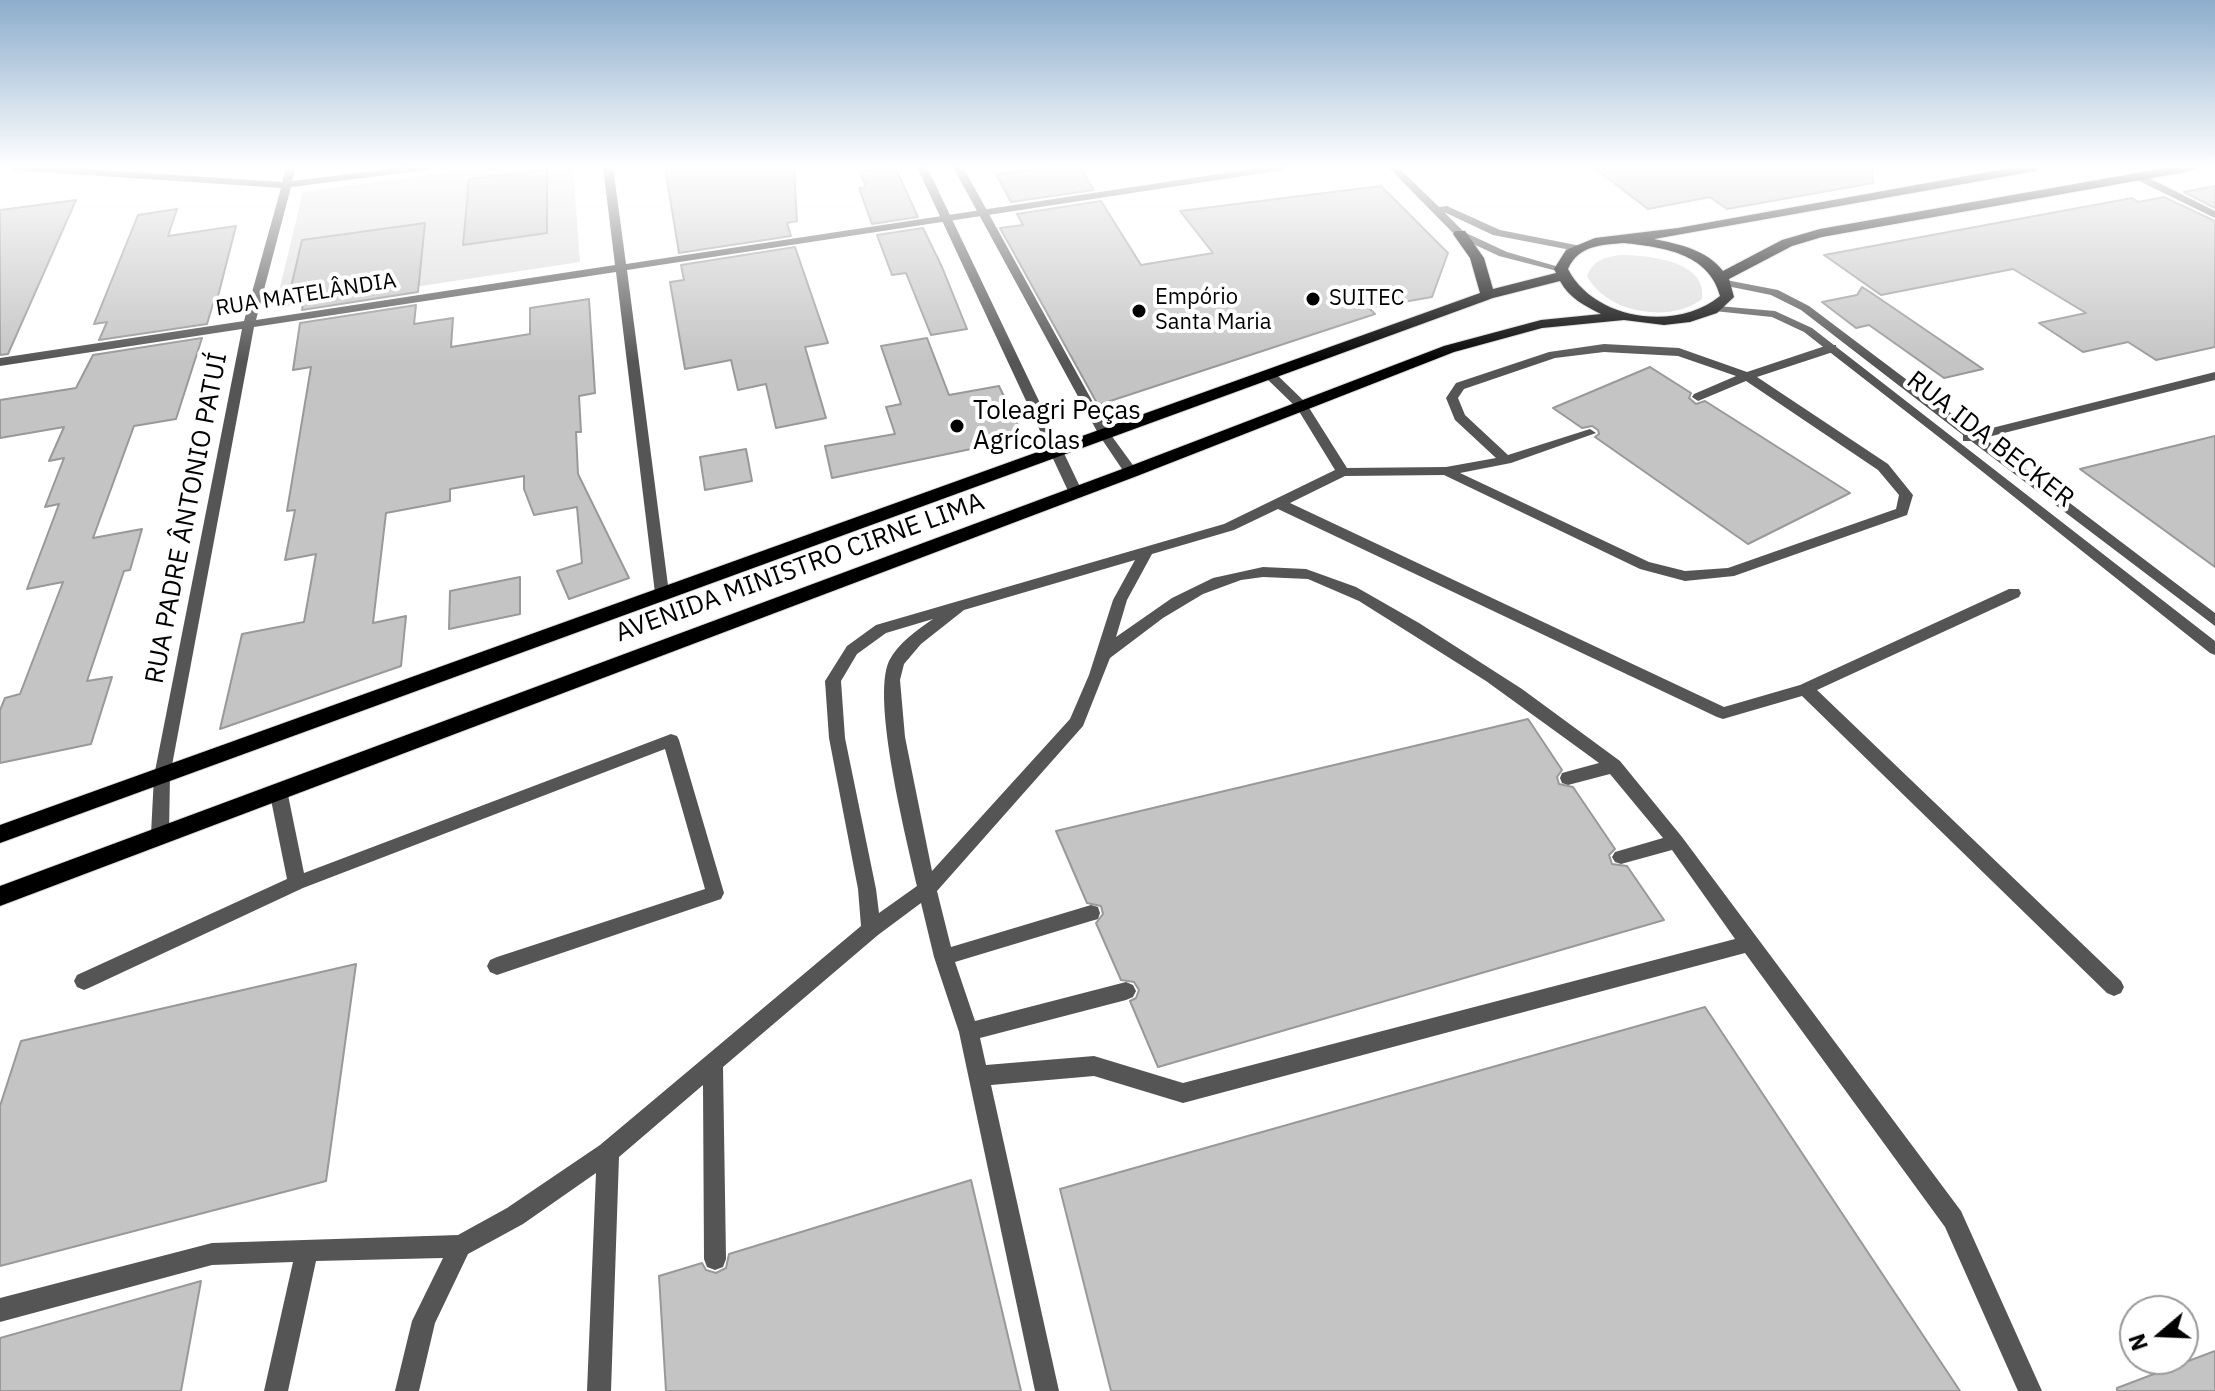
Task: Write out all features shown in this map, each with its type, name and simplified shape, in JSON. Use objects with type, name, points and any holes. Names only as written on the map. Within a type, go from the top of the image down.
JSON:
[{"type":"main road","points":[[1624,239],[1653,242],[1682,250],[1706,262],[1724,280],[1727,297],[1718,309],[1694,319],[1661,322],[1624,316],[1583,299],[1561,272],[1565,257],[1576,248],[1597,241],[1678,232]]},
{"type":"main road","points":[[1724,280],[1787,243],[1826,232]]},
{"type":"main road","points":[[1460,234],[1477,258],[1488,295]]},
{"type":"main road","name":"AVENIDA MINISTRO CIRNE LIMA","points":[[0,834],[1488,295],[1561,272]]},
{"type":"main road","name":"AVENIDA MINISTRO CIRNE LIMA","points":[[0,896],[1076,493],[1449,349],[1541,324],[1624,316]]},
{"type":"street","name":"RUA PADRE ÂNTONIO PATUÍ","points":[[160,834],[162,776],[249,325],[274,232]]},
{"type":"street","points":[[616,232],[662,593]]},
{"type":"street","name":"RUA MATELÂNDIA","points":[[0,362],[850,232]]},
{"type":"street","points":[[954,232],[1076,493]]},
{"type":"street","points":[[993,232],[1105,435],[1131,472]]},
{"type":"street","points":[[1494,232],[1576,248]]},
{"type":"street","points":[[1460,234],[1503,254],[1561,272]]},
{"type":"street","points":[[1724,280],[1774,292],[1805,308],[2215,621]]},
{"type":"street","name":"RUA IDA BECKER","points":[[1718,309],[1769,311],[1791,319],[1954,442],[2215,649]]},
{"type":"street","points":[[1446,471],[1645,566],[1685,576],[1729,573],[1902,512],[1906,495],[1883,467],[1747,376],[1679,352],[1604,348],[1553,355],[1460,386],[1452,398],[1459,417],[1506,460]]},
{"type":"street","points":[[1698,397],[1747,376],[1832,348]]},
{"type":"street","points":[[1269,374],[1302,406],[1343,472]]},
{"type":"street","points":[[1954,442],[2215,376]]},
{"type":"street","points":[[871,929],[867,889],[837,738],[833,681],[852,650],[881,629],[971,600],[1229,527],[1343,472],[1446,471],[1506,460],[1590,433]]},
{"type":"street","points":[[1280,504],[1723,713],[1805,689],[2014,593]]},
{"type":"street","points":[[0,1310],[212,1254],[460,1246],[515,1216],[608,1152],[871,929],[927,889],[1077,722],[1120,600],[1146,552]]},
{"type":"street","points":[[1103,655],[1163,609],[1206,586],[1262,572],[1311,574],[1373,602],[1543,709],[1614,766],[1676,842],[1953,1219],[2030,1391]]},
{"type":"street","points":[[971,600],[917,639],[895,665],[894,726],[927,889],[944,957],[969,1032],[1047,1391]]},
{"type":"street","points":[[1805,689],[2114,987]]},
{"type":"street","points":[[84,981],[297,883],[671,740],[715,893],[497,966]]},
{"type":"street","points":[[1568,778],[1614,766]]},
{"type":"street","points":[[278,790],[297,883]]},
{"type":"street","points":[[1621,857],[1676,842]]},
{"type":"street","points":[[944,957],[1091,913]]},
{"type":"street","points":[[977,1076],[1094,1066],[1183,1093],[1749,944]]},
{"type":"street","points":[[969,1032],[1126,991]]},
{"type":"street","points":[[713,1066],[715,1259]]},
{"type":"street","points":[[599,1391],[608,1152]]},
{"type":"street","points":[[407,1391],[424,1321],[460,1246]]},
{"type":"street","points":[[276,1391],[307,1250]]},
{"type":"shaded area","points":[[293,232],[578,232],[580,262],[275,308]]},
{"type":"shaded area","points":[[1619,255],[1644,256],[1685,268],[1701,286],[1702,299],[1689,307],[1657,312],[1640,311],[1608,299],[1587,276],[1596,263]]},
{"type":"building","points":[[0,232],[62,232],[8,354],[0,355]]},
{"type":"building","points":[[131,232],[169,232],[168,236],[234,232],[216,304],[213,304],[207,324],[99,340],[107,322],[94,324]]},
{"type":"building","points":[[361,232],[424,232],[418,292],[302,310],[304,294],[289,296],[302,240]]},
{"type":"building","points":[[464,232],[547,232],[547,233],[463,245]]},
{"type":"building","points":[[676,232],[790,232],[791,236],[679,253]]},
{"type":"building","points":[[925,232],[967,329],[931,335],[906,273],[892,275],[877,235]]},
{"type":"building","points":[[1002,232],[1120,232],[1141,265],[1213,253],[1196,232],[1427,232],[1448,253],[1432,297],[1369,308],[1375,314],[1098,405]]},
{"type":"building","points":[[1949,232],[2215,232],[2215,347],[2156,360],[2128,342],[2083,352],[2039,323],[2086,313],[2013,269],[1881,295],[1824,255]]},
{"type":"building","points":[[795,247],[828,343],[805,347],[826,418],[776,428],[766,384],[738,390],[731,360],[685,369],[670,282],[684,280],[681,265]]},
{"type":"building","points":[[1862,287],[1983,369],[1944,378],[1869,325],[1856,328],[1822,302],[1857,295]]},
{"type":"building","points":[[589,299],[595,393],[579,396],[581,432],[576,432],[578,474],[629,578],[569,599],[557,571],[582,563],[577,507],[534,515],[524,489],[524,476],[450,489],[450,501],[386,513],[373,623],[406,616],[401,666],[220,729],[242,634],[304,622],[316,554],[285,560],[295,510],[287,511],[311,367],[293,370],[300,323],[416,305],[414,324],[453,318],[451,347],[530,334],[530,308]]},
{"type":"building","points":[[202,338],[176,419],[134,426],[93,538],[142,529],[130,570],[124,571],[87,681],[112,677],[91,744],[0,763],[0,710],[5,698],[20,694],[63,582],[27,589],[59,504],[45,507],[64,458],[49,461],[64,427],[0,438],[0,400],[76,388],[93,355]]},
{"type":"building","points":[[927,338],[949,395],[999,386],[1024,438],[832,478],[825,446],[895,434],[886,407],[901,404],[881,346]]},
{"type":"building","points":[[1650,367],[1691,393],[1689,398],[1696,404],[1705,401],[1850,493],[1748,544],[1595,437],[1599,434],[1598,430],[1592,426],[1582,428],[1553,408]]},
{"type":"building","points":[[2215,436],[2215,567],[2080,469]]},
{"type":"building","points":[[746,449],[752,481],[705,490],[700,457]]},
{"type":"building","points":[[520,577],[520,614],[449,629],[450,591]]},
{"type":"building","points":[[1528,719],[1562,770],[1557,777],[1559,784],[1573,787],[1615,849],[1609,855],[1612,864],[1627,866],[1664,920],[1158,1067],[1130,1001],[1136,998],[1139,990],[1134,982],[1121,980],[1096,923],[1103,914],[1101,906],[1087,903],[1056,831]]},
{"type":"building","points":[[356,964],[326,1181],[0,1266],[0,1106],[21,1041]]},
{"type":"building","points":[[1705,1007],[1960,1391],[1111,1391],[1060,1189]]},
{"type":"building","points":[[971,1180],[1021,1391],[666,1391],[659,1276],[702,1263],[706,1270],[716,1273],[726,1268],[729,1254]]},
{"type":"building","points":[[201,1281],[181,1391],[0,1391],[0,1338]]},
{"type":"building","points":[[2215,1351],[2215,1391],[2117,1391],[2117,1388],[2151,1375],[2199,1375],[2199,1357]]},
{"type":"place","name":"SUITEC","points":[[1313,299]]},
{"type":"place","name":"Empório Santa Maria","points":[[1139,311]]},
{"type":"place","name":"Toleagri Peças Agrícolas","points":[[957,426]]}]
